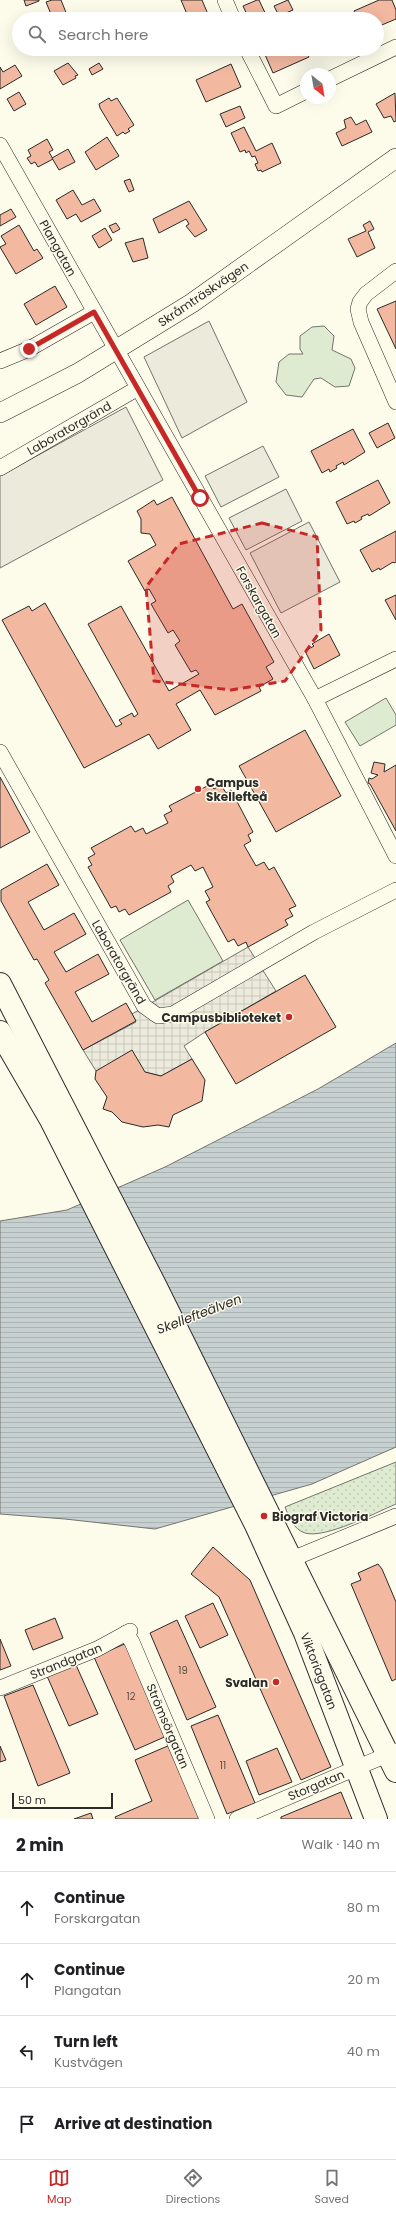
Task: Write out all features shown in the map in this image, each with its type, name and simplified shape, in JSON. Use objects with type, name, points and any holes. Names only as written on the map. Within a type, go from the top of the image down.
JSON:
[{"type":"highway","points":[[1,982],[84,1165],[263,1522]]},
{"type":"highway","points":[[0,1032],[52,1120],[84,1165]]},
{"type":"highway","name":"Viktoriagatan","points":[[263,1522],[292,1559],[393,1759]]},
{"type":"highway","name":"Viktoriagatan","points":[[263,1522],[376,1819]]},
{"type":"main road","name":"Skråmträskvägen","points":[[0,413],[78,373],[192,303],[396,158]]},
{"type":"street","points":[[225,0],[230,12]]},
{"type":"street","points":[[384,53],[396,47]]},
{"type":"street","points":[[251,56],[276,106],[300,94]]},
{"type":"street","points":[[336,76],[377,56]]},
{"type":"street","name":"Plangatan","points":[[0,145],[115,351]]},
{"type":"street","points":[[396,271],[366,294],[360,302],[358,309],[361,322],[396,402]]},
{"type":"street","points":[[0,361],[29,349],[94,312]]},
{"type":"street","name":"Forskargatan","points":[[115,351],[138,388],[315,700],[396,856]]},
{"type":"street","name":"Laboratorgränd","points":[[0,468],[138,388]]},
{"type":"street","points":[[315,700],[396,658]]},
{"type":"street","name":"Laboratorgränd","points":[[0,752],[144,1006],[158,1016],[173,1014],[314,932],[396,890]]},
{"type":"street","points":[[292,1559],[396,1516]]},
{"type":"street","name":"Strandgatan","points":[[0,1688],[97,1649],[128,1632]]},
{"type":"street","name":"Strömsörgatan","points":[[128,1632],[207,1819]]},
{"type":"street","name":"Storgatan","points":[[237,1819],[356,1768],[393,1759]]},
{"type":"highlighted area","points":[[262,523],[317,537],[321,630],[285,681],[231,690],[154,681],[146,587],[179,544]]},
{"type":"green space","points":[[324,326],[334,336],[332,350],[351,359],[355,368],[349,386],[335,387],[321,378],[314,379],[302,397],[286,395],[276,382],[279,362],[289,354],[303,354],[300,349],[300,336],[312,327]]},
{"type":"green space","points":[[386,698],[396,715],[396,725],[360,746],[345,722]]},
{"type":"green space","points":[[188,900],[223,961],[155,1000],[120,940]]},
{"type":"green space","points":[[396,1462],[396,1504],[363,1519],[325,1532],[314,1534],[305,1533],[294,1526],[285,1507]]},
{"type":"shaded area","points":[[209,321],[247,402],[182,438],[144,357]]},
{"type":"shaded area","points":[[126,407],[163,480],[0,568],[0,476]]},
{"type":"shaded area","points":[[263,446],[279,477],[221,507],[205,476]]},
{"type":"shaded area","points":[[286,489],[302,521],[246,550],[229,518]]},
{"type":"shaded area","points":[[309,522],[340,582],[281,613],[250,553]]},
{"type":"shaded area","points":[[248,947],[276,991],[205,1032],[184,1046],[192,1059],[161,1076],[145,1072],[96,1071],[83,1050],[136,1022],[132,1014]]},
{"type":"water","name":"Skellefteälven","points":[[396,1043],[396,1447],[312,1484],[155,1529],[65,1519],[0,1514],[0,1221],[67,1210],[165,1167],[318,1089]]},
{"type":"building","points":[[24,0],[39,0],[39,1],[26,6]]},
{"type":"building","points":[[61,0],[66,12],[50,12],[46,2]]},
{"type":"building","points":[[181,0],[202,0],[207,12],[186,12]]},
{"type":"building","points":[[259,0],[265,12],[246,12],[243,6]]},
{"type":"building","points":[[288,0],[293,10],[288,12],[277,12],[274,6]]},
{"type":"building","points":[[379,0],[392,0],[396,10],[396,19],[384,24],[384,12],[354,11]]},
{"type":"building","points":[[266,56],[309,57],[273,73]]},
{"type":"building","points":[[68,63],[78,75],[75,76],[76,78],[63,85],[54,71]]},
{"type":"building","points":[[99,63],[103,69],[92,75],[89,69]]},
{"type":"building","points":[[231,64],[241,87],[206,102],[196,80]]},
{"type":"building","points":[[15,65],[22,76],[0,89],[0,67],[3,72]]},
{"type":"building","points":[[19,92],[26,104],[14,111],[7,99]]},
{"type":"building","points":[[395,93],[396,121],[394,122],[391,116],[384,118],[376,104]]},
{"type":"building","points":[[109,98],[111,101],[117,98],[134,125],[128,129],[130,131],[125,134],[123,132],[117,136],[100,108],[99,104]]},
{"type":"building","points":[[240,106],[245,118],[226,127],[220,114]]},
{"type":"building","points":[[351,117],[356,125],[366,120],[372,132],[342,146],[336,133],[346,128],[344,120]]},
{"type":"building","points":[[244,127],[256,151],[272,143],[281,163],[262,172],[261,170],[258,171],[255,164],[258,163],[255,156],[252,157],[249,151],[246,153],[245,150],[240,152],[231,133]]},
{"type":"building","points":[[107,137],[119,156],[96,170],[85,152]]},
{"type":"building","points":[[47,139],[53,150],[49,152],[53,159],[38,167],[35,162],[31,164],[27,158],[31,156],[28,150]]},
{"type":"building","points":[[68,149],[75,162],[59,170],[52,158]]},
{"type":"building","points":[[130,179],[134,190],[129,192],[124,181]]},
{"type":"building","points":[[73,190],[82,205],[94,199],[101,211],[81,222],[76,214],[67,219],[56,200]]},
{"type":"building","points":[[189,201],[207,230],[195,237],[186,226],[189,224],[186,219],[159,233],[153,219]]},
{"type":"building","points":[[11,209],[16,217],[0,226],[0,215]]},
{"type":"building","points":[[370,221],[374,229],[368,232],[375,248],[357,257],[348,239],[366,231],[363,225]]},
{"type":"building","points":[[116,223],[120,229],[113,233],[109,226]]},
{"type":"building","points":[[19,225],[34,251],[37,249],[43,258],[16,274],[0,247],[6,244],[1,236]]},
{"type":"building","points":[[105,228],[112,240],[99,248],[92,236]]},
{"type":"building","points":[[143,238],[148,258],[133,262],[125,243]]},
{"type":"building","points":[[55,286],[67,307],[36,325],[24,304]]},
{"type":"building","points":[[396,301],[396,349],[377,309]]},
{"type":"building","points":[[388,423],[395,438],[377,448],[369,433]]},
{"type":"building","points":[[353,429],[365,452],[344,465],[343,462],[336,466],[337,468],[330,472],[329,469],[322,473],[311,451]]},
{"type":"building","points":[[378,480],[390,503],[369,516],[368,514],[361,517],[362,519],[355,523],[354,521],[347,524],[336,502]]},
{"type":"building","points":[[172,497],[233,609],[242,604],[274,662],[266,667],[273,679],[259,687],[261,691],[215,715],[200,690],[176,704],[191,730],[158,749],[149,734],[84,768],[2,620],[29,606],[32,611],[45,603],[116,727],[122,724],[119,720],[132,713],[134,717],[138,714],[88,624],[121,606],[169,691],[199,674],[196,670],[191,672],[175,645],[180,641],[173,630],[168,633],[151,604],[156,601],[149,589],[145,591],[128,561],[156,545],[150,534],[141,533],[141,519],[137,511],[154,500],[157,505]]},
{"type":"building","points":[[396,531],[396,562],[393,562],[380,570],[379,568],[372,572],[360,550]]},
{"type":"building","points":[[396,595],[396,620],[385,600]]},
{"type":"building","points":[[329,634],[340,655],[314,669],[305,651],[314,646],[312,644]]},
{"type":"building","points":[[305,730],[341,796],[276,832],[239,766]]},
{"type":"building","points":[[374,762],[385,764],[384,772],[396,765],[396,831],[370,784],[368,783],[369,778],[372,779],[378,775],[371,773]]},
{"type":"building","points":[[0,777],[30,832],[0,848]]},
{"type":"building","points":[[211,784],[214,789],[221,785],[226,793],[231,790],[253,832],[248,835],[251,841],[244,845],[256,866],[264,862],[269,870],[274,867],[296,906],[289,909],[293,916],[285,920],[288,925],[248,947],[246,942],[238,946],[234,939],[228,942],[206,902],[210,900],[205,891],[213,887],[203,867],[195,871],[191,865],[171,876],[174,882],[168,886],[171,892],[129,915],[125,909],[119,912],[116,906],[111,908],[88,867],[92,865],[88,858],[95,854],[91,848],[131,826],[135,832],[143,828],[146,834],[168,823],[164,815],[172,811],[169,806]]},
{"type":"building","points":[[47,864],[59,885],[28,902],[44,930],[74,913],[86,934],[54,952],[66,972],[98,954],[109,974],[75,992],[92,1022],[126,1003],[136,1021],[83,1050],[45,983],[49,980],[37,959],[34,960],[1,901],[1,890]]},
{"type":"building","points":[[305,975],[336,1027],[236,1084],[205,1032]]},
{"type":"building","points":[[132,1050],[145,1072],[161,1076],[192,1059],[205,1080],[202,1101],[173,1115],[169,1127],[158,1125],[143,1127],[122,1122],[112,1112],[103,1109],[107,1097],[95,1079],[96,1071]]},
{"type":"building","name":"Svalan","points":[[213,1547],[250,1580],[331,1767],[301,1780],[219,1597],[191,1574]]},
{"type":"building","points":[[378,1564],[382,1569],[396,1602],[396,1679],[392,1681],[351,1584],[361,1580],[358,1573]]},
{"type":"building","points":[[213,1603],[228,1635],[200,1648],[185,1616]]},
{"type":"building","points":[[55,1618],[63,1638],[33,1650],[25,1630]]},
{"type":"building","points":[[177,1620],[216,1707],[187,1720],[150,1633]]},
{"type":"building","points":[[0,1639],[11,1666],[0,1670]]},
{"type":"building","points":[[127,1643],[169,1735],[135,1750],[94,1657]]},
{"type":"building","points":[[76,1665],[98,1714],[69,1726],[47,1676]]},
{"type":"building","points":[[33,1685],[70,1773],[38,1786],[4,1696]]},
{"type":"building","points":[[218,1715],[255,1803],[227,1814],[191,1726]]},
{"type":"building","points":[[170,1745],[201,1819],[116,1819],[115,1817],[152,1801],[135,1760]]},
{"type":"building","points":[[0,1746],[6,1760],[0,1762]]},
{"type":"building","points":[[277,1748],[292,1782],[259,1795],[246,1761]]},
{"type":"building","points":[[341,1792],[352,1819],[281,1819],[281,1817]]},
{"type":"building","points":[[91,1813],[93,1819],[74,1819]]},
{"type":"place","name":"Campus Skellefteå","points":[[198,789]]},
{"type":"place","name":"Campusbiblioteket","points":[[289,1017]]},
{"type":"place","name":"Biograf Victoria","points":[[264,1516]]},
{"type":"place","name":"Svalan","points":[[276,1682]]},
{"type":"route","points":[[29,349],[94,312],[200,498]]}]
